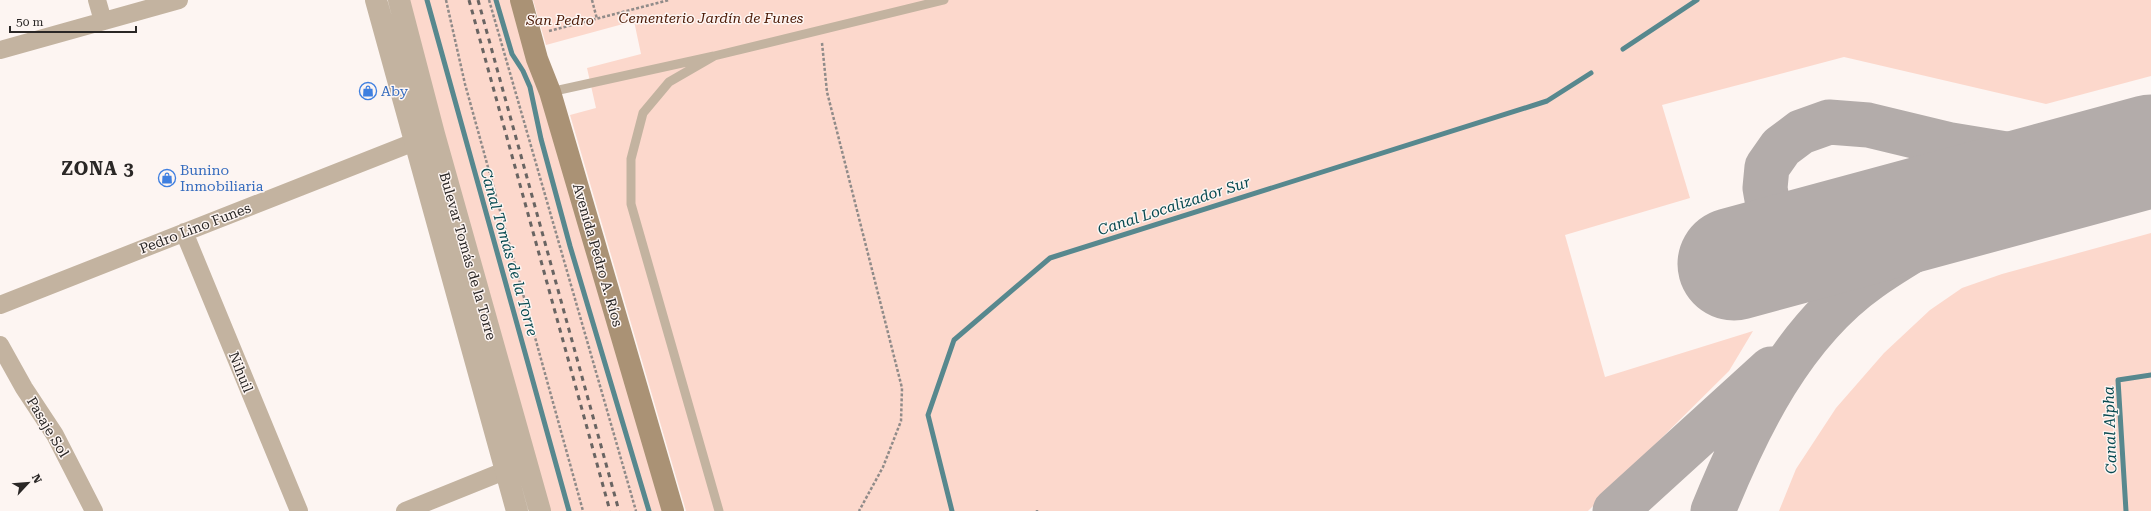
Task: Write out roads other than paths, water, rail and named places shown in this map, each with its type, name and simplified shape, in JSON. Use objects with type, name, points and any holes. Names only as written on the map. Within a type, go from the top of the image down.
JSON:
[{"type":"main road","name":"Avenida Pedro A. Ríos","points":[[521,0],[537,59],[550,92],[673,511]]},
{"type":"street","points":[[97,0],[103,21]]},
{"type":"street","points":[[0,50],[179,0]]},
{"type":"street","name":"Bulevar Tomás de la Torre","points":[[376,0],[425,138],[540,511]]},
{"type":"street","name":"Bulevar Tomás de la Torre","points":[[399,0],[425,138],[505,471],[517,511]]},
{"type":"street","name":"Pedro Lino Funes","points":[[0,305],[425,138]]},
{"type":"street","name":"Nihuil","points":[[184,232],[299,511]]},
{"type":"street","name":"Pasaje Sol","points":[[0,345],[24,388],[55,435],[94,511]]},
{"type":"street","points":[[405,511],[526,462]]},
{"type":"lane","points":[[550,92],[714,56],[944,0]]},
{"type":"lane","points":[[714,56],[670,82],[643,113],[631,159],[631,204],[718,511]]},
{"type":"waterway","name":"Canal Tomás de la Torre","points":[[427,0],[569,511]]},
{"type":"waterway","points":[[496,0],[512,54],[523,71],[530,87],[541,139],[570,246],[649,511]]},
{"type":"waterway","points":[[1623,49],[1697,0]]},
{"type":"waterway","name":"Canal Localizador Sur","points":[[952,511],[928,415],[954,340],[1050,258],[1547,101],[1591,73]]},
{"type":"waterway","name":"Canal Alpha","points":[[2126,511],[2118,380],[2151,375]]},
{"type":"railway","points":[[469,0],[610,511]]},
{"type":"railway","points":[[478,0],[619,511]]},
{"type":"place","name":"Aby","points":[[368,91]]},
{"type":"place","name":"Bunino Inmobiliaria","points":[[167,178]]},
{"type":"district","name":"ZONA 3","points":[[98,169]]},
{"type":"park label","name":"Cementerio Jardín de Funes","points":[[711,18]]},
{"type":"park label","name":"San Pedro","points":[[560,20]]}]
